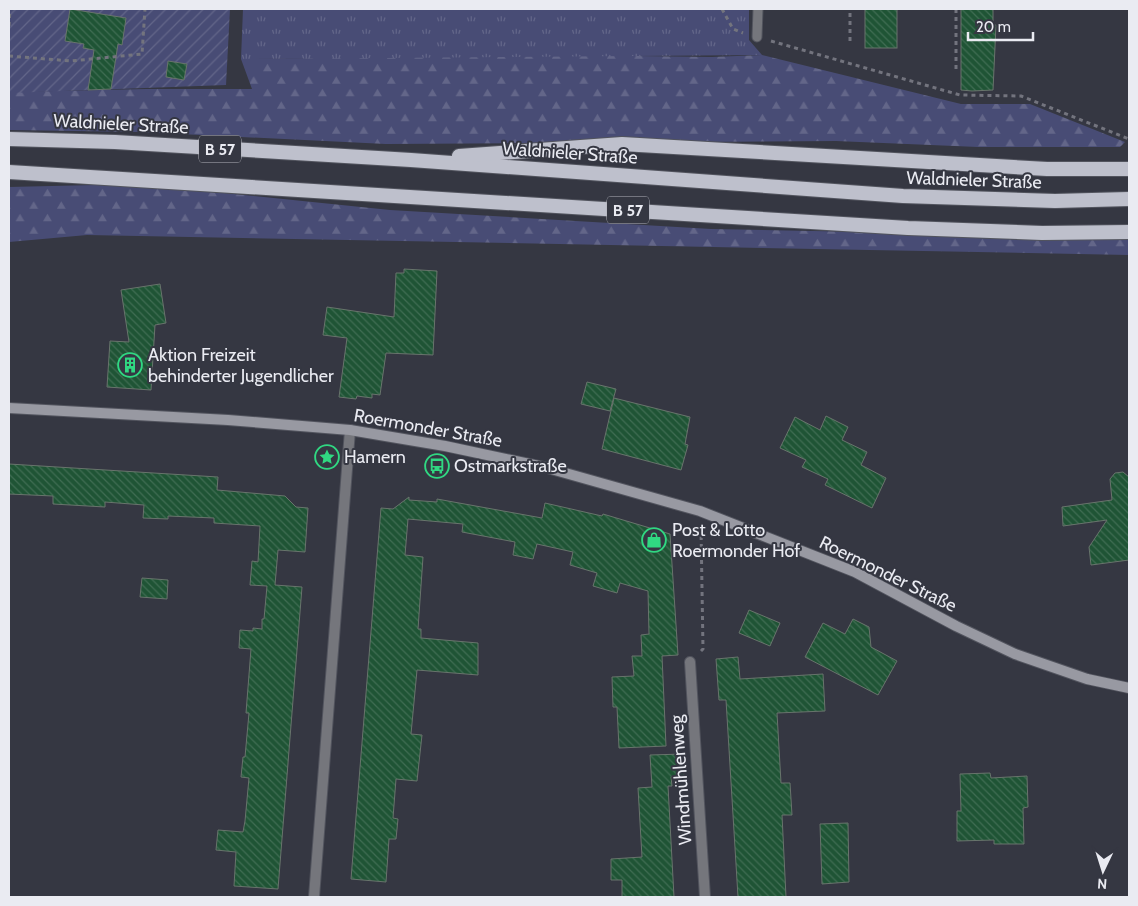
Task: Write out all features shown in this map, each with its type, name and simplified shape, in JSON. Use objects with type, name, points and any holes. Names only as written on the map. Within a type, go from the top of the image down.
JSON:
[{"type":"highway","name":"Waldnieler Straße","points":[[9,139],[105,142],[410,160],[903,196],[1055,201],[1129,199]]},
{"type":"highway","points":[[410,160],[622,144],[1047,169],[1129,169]]},
{"type":"highway","name":"B 57","points":[[9,172],[908,228],[1042,233],[1129,232]]},
{"type":"main road","name":"Roermonder Straße","points":[[9,408],[228,420],[350,430],[445,446],[544,467],[700,511],[856,572],[956,626],[1015,654],[1087,680],[1129,688]]},
{"type":"street","points":[[314,897],[350,430]]},
{"type":"street","name":"Windmühlenweg","points":[[690,662],[705,897]]},
{"type":"lane","points":[[757,37],[758,9]]},
{"type":"path","points":[[9,26],[10,9]]},
{"type":"path","points":[[9,56],[71,61],[142,54],[145,9]]},
{"type":"path","points":[[722,9],[733,29],[757,37],[960,95],[1021,96],[1129,139]]},
{"type":"path","points":[[850,9],[850,40]]},
{"type":"path","points":[[956,9],[956,71]]},
{"type":"path","points":[[690,662],[703,649],[700,511]]},
{"type":"green space","points":[[9,9],[230,9],[226,85],[9,93]]},
{"type":"green space","points":[[243,9],[749,9],[749,40],[762,55],[241,59]]},
{"type":"green space","points":[[561,55],[712,57],[762,55],[961,104],[1030,104],[1125,142],[1120,147],[978,147],[836,141],[386,144],[140,132],[9,130],[9,92],[252,89],[241,59]]},
{"type":"green space","points":[[138,184],[390,210],[711,229],[1129,237],[1129,255],[87,235],[9,242],[9,187]]},
{"type":"building","points":[[70,9],[126,18],[122,45],[118,44],[111,89],[88,90],[94,50],[83,48],[84,44],[65,41]]},
{"type":"building","points":[[865,9],[897,9],[897,48],[865,48]]},
{"type":"building","points":[[961,9],[993,9],[993,25],[996,25],[993,90],[961,90]]},
{"type":"building","points":[[168,61],[187,64],[184,80],[166,77]]},
{"type":"building","points":[[404,269],[437,271],[433,355],[386,353],[380,395],[372,394],[372,398],[357,396],[356,399],[339,397],[347,338],[323,335],[327,307],[394,317],[396,273],[404,273]]},
{"type":"building","points":[[160,284],[166,323],[155,325],[151,390],[107,387],[110,341],[129,342],[121,290]]},
{"type":"building","points":[[587,382],[616,389],[610,411],[581,404]]},
{"type":"building","points":[[614,398],[690,417],[685,444],[688,445],[681,470],[602,449]]},
{"type":"building","points":[[826,416],[848,427],[842,440],[867,452],[861,465],[886,478],[872,508],[825,485],[828,479],[802,467],[806,460],[780,448],[795,417],[820,430]]},
{"type":"building","points":[[9,464],[218,477],[217,490],[285,496],[296,507],[308,508],[305,552],[278,550],[275,585],[302,587],[278,889],[234,886],[236,852],[216,850],[218,830],[243,832],[245,821],[249,778],[241,777],[249,713],[246,713],[251,649],[239,648],[240,630],[253,631],[253,628],[262,629],[262,619],[264,619],[267,586],[250,585],[252,561],[258,562],[260,526],[214,523],[214,518],[168,516],[168,519],[143,518],[144,505],[105,502],[105,507],[53,504],[53,496],[9,494]]},
{"type":"building","points":[[1123,472],[1129,477],[1129,560],[1091,565],[1089,547],[1107,520],[1063,526],[1062,507],[1112,500],[1110,479],[1115,473]]},
{"type":"building","points":[[409,497],[409,500],[437,502],[437,499],[542,518],[545,503],[602,516],[603,514],[670,534],[678,655],[662,656],[666,746],[619,748],[617,707],[613,707],[612,677],[634,676],[632,656],[642,656],[641,635],[649,634],[648,591],[620,583],[617,593],[593,586],[597,573],[570,565],[573,552],[537,544],[533,559],[513,555],[515,542],[462,532],[463,524],[408,519],[405,555],[423,557],[418,629],[421,629],[421,638],[478,643],[478,675],[417,670],[411,734],[422,735],[417,781],[396,779],[393,818],[398,819],[396,839],[389,839],[386,882],[351,879],[381,508],[393,509]]},
{"type":"building","points":[[142,578],[168,580],[167,599],[140,597]]},
{"type":"building","points":[[749,610],[780,623],[770,646],[739,633]]},
{"type":"building","points":[[853,619],[869,627],[871,647],[897,661],[878,695],[805,657],[823,623],[845,634]]},
{"type":"building","points":[[738,657],[740,679],[823,674],[825,711],[777,713],[781,783],[790,783],[792,815],[782,815],[786,897],[738,897],[726,700],[719,700],[716,659]]},
{"type":"building","points":[[683,754],[684,776],[671,777],[672,786],[668,786],[674,897],[622,897],[622,880],[611,880],[611,859],[642,857],[638,788],[652,787],[650,755]]},
{"type":"building","points":[[990,773],[991,778],[1027,776],[1028,807],[1023,808],[1024,844],[994,844],[994,840],[957,841],[957,811],[961,811],[960,774]]},
{"type":"building","points":[[848,823],[849,882],[822,884],[820,824]]},
{"type":"place","name":"Aktion Freizeit behinderter Jugendlicher","points":[[130,365]]},
{"type":"place","name":"Hamern","points":[[327,457]]},
{"type":"place","name":"Ostmarkstraße","points":[[437,466]]},
{"type":"place","name":"Post & Lotto Roermonder Hof","points":[[654,540]]}]
